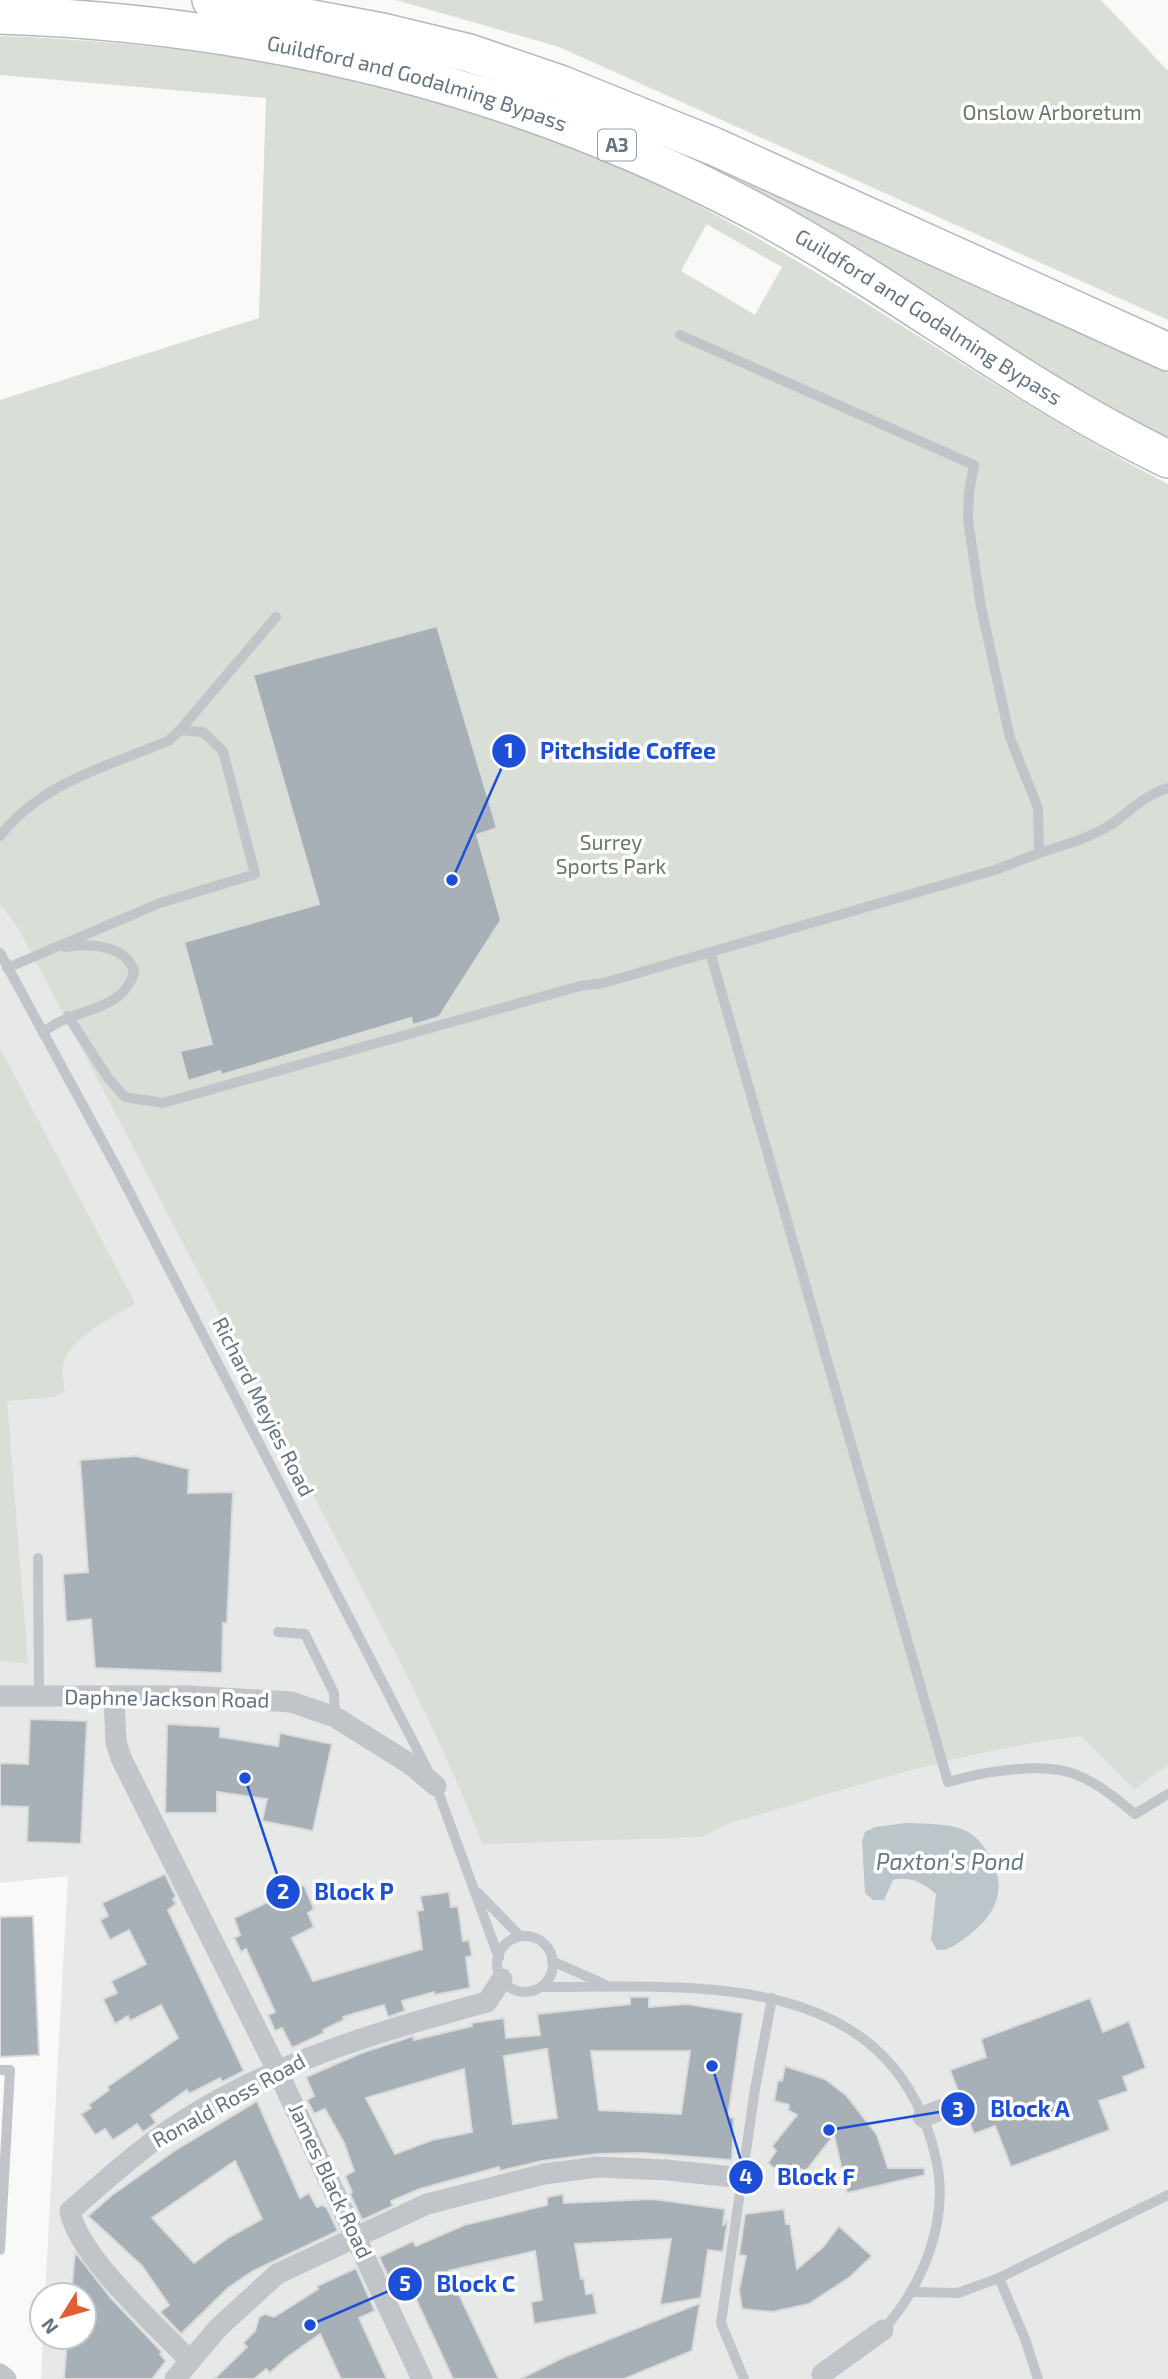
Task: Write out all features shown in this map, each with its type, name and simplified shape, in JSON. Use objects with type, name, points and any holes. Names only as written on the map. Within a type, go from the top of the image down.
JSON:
[{"type":"highway","name":"Guildford and Godalming Bypass","points":[[211,0],[291,13],[469,53],[560,84],[713,146],[1168,352]]},
{"type":"highway","name":"Guildford and Godalming Bypass","points":[[0,15],[103,20],[298,48],[436,80],[567,124],[654,160],[760,214],[1039,387],[1168,459]]},
{"type":"street","name":"Daphne Jackson Road","points":[[0,1696],[190,1696],[292,1702],[335,1717],[410,1764],[436,1786]]},
{"type":"street","name":"James Black Road","points":[[114,1698],[116,1742],[121,1758],[277,2070],[422,2379]]},
{"type":"street","name":"Ronald Ross Road","points":[[190,2361],[95,2258],[77,2235],[69,2211],[158,2138],[277,2070],[398,2026],[487,2002],[500,1969]]},
{"type":"street","points":[[175,2379],[226,2320],[277,2274],[427,2204],[544,2174],[597,2167],[667,2170],[743,2178]]},
{"type":"street","points":[[816,2376],[883,2330]]},
{"type":"street","points":[[0,2374],[6,2379]]},
{"type":"lane","points":[[680,335],[974,465],[968,520],[981,607],[1010,738],[1038,808],[1039,853]]},
{"type":"lane","points":[[0,836],[50,790],[168,741],[276,617]]},
{"type":"lane","points":[[6,968],[160,903],[255,874],[223,751],[202,732],[180,730]]},
{"type":"lane","points":[[68,1016],[108,1078],[125,1097],[163,1102],[710,952],[995,870],[1084,838],[1110,825],[1156,791],[1168,788]]},
{"type":"lane","points":[[43,1033],[68,1016],[111,1003],[124,994],[134,972],[132,962],[117,951],[75,945],[49,951]]},
{"type":"lane","points":[[710,952],[948,1782],[976,1773],[1046,1769],[1074,1774],[1105,1790],[1135,1814],[1168,1794]]},
{"type":"lane","name":"Richard Meyjes Road","points":[[0,953],[131,1194],[436,1786],[500,1969]]},
{"type":"lane","points":[[38,1558],[39,1695]]},
{"type":"lane","points":[[278,1632],[305,1634],[334,1693],[335,1717]]},
{"type":"lane","name":"Richard Meyjes Road","points":[[473,1887],[520,1936]]},
{"type":"lane","points":[[543,1987],[549,1980],[552,1961],[549,1951],[537,1937],[520,1936],[506,1945],[500,1969],[509,1989],[520,1992],[543,1987],[671,1987],[772,1998],[828,2015],[859,2034],[897,2072],[932,2113],[940,2194],[932,2239],[912,2292],[883,2330]]},
{"type":"lane","points":[[552,1961],[610,1987]]},
{"type":"lane","points":[[744,2379],[722,2323],[772,1998]]},
{"type":"lane","points":[[0,2250],[5,2070],[9,2056]]},
{"type":"lane","points":[[912,2292],[958,2293],[999,2278],[1168,2194]]},
{"type":"lane","points":[[999,2278],[1025,2339],[1038,2379]]},
{"type":"shaded area","name":"Surrey Sports Park","points":[[267,78],[707,224],[681,271],[755,315],[1168,495],[1168,2379],[41,2379],[42,2351],[98,2351],[98,2281],[46,2281],[68,1876],[0,1883],[0,400],[259,318]]},
{"type":"green space","name":"Onslow Arboretum","points":[[396,0],[1101,0],[1168,71],[1168,320],[559,47]]},
{"type":"green space","name":"Surrey Sports Park","points":[[0,36],[89,41],[265,62],[437,101],[521,128],[603,160],[746,231],[1045,415],[1168,484],[1168,1765],[1134,1789],[1081,1736],[990,1751],[901,1773],[724,1825],[703,1837],[482,1844],[400,1661],[54,995],[17,926],[0,904],[0,400],[259,318],[266,98],[0,75]],"holes":[[[706,224],[782,267],[755,315],[681,271]]]},
{"type":"green space","points":[[396,48],[493,74],[775,190],[1168,373],[1168,440]]},
{"type":"green space","points":[[0,1048],[135,1303],[108,1319],[74,1345],[65,1357],[63,1367],[65,1391],[54,1397],[7,1401],[28,1663],[0,1661]]},
{"type":"water","name":"Paxton's Pond","points":[[906,1823],[943,1825],[968,1832],[982,1845],[996,1869],[998,1892],[991,1912],[975,1930],[948,1948],[937,1950],[931,1940],[936,1894],[926,1887],[916,1881],[899,1879],[893,1880],[884,1900],[873,1900],[865,1893],[862,1841],[865,1832],[875,1827]]},
{"type":"building","name":"Surrey Sports Park","points":[[437,626],[497,828],[477,835],[501,920],[439,1017],[413,1025],[411,1018],[221,1075],[220,1071],[188,1081],[180,1051],[212,1044],[184,942],[319,904],[253,675]]},
{"type":"building","points":[[136,1456],[189,1469],[188,1493],[233,1492],[222,1673],[95,1668],[91,1619],[66,1622],[63,1574],[88,1572],[80,1460]]},
{"type":"building","points":[[30,1719],[87,1721],[81,1844],[27,1842],[28,1807],[0,1806],[0,1763],[28,1764]]},
{"type":"building","points":[[167,1724],[220,1727],[220,1737],[278,1746],[280,1733],[332,1744],[313,1831],[262,1821],[267,1799],[217,1792],[217,1813],[165,1813]]},
{"type":"building","points":[[165,1874],[176,1897],[173,1899],[176,1904],[168,1910],[244,2071],[222,2082],[220,2078],[189,2094],[187,2090],[151,2115],[156,2123],[143,2132],[137,2124],[113,2140],[105,2129],[95,2135],[81,2114],[91,2108],[88,2105],[109,2090],[107,2087],[178,2038],[161,2005],[130,2021],[128,2016],[115,2024],[103,1999],[117,1993],[111,1981],[146,1964],[129,1930],[110,1940],[100,1920],[108,1916],[102,1903]]},
{"type":"building","points":[[304,1885],[314,1909],[308,1913],[314,1927],[292,1938],[313,1981],[422,1949],[417,1911],[423,1910],[420,1896],[449,1892],[451,1907],[458,1906],[463,1941],[469,1940],[472,1956],[466,1957],[470,1988],[434,1995],[434,1992],[402,2001],[405,2011],[388,2017],[384,2005],[343,2017],[344,2020],[323,2030],[324,2033],[292,2048],[282,2028],[275,2031],[268,2015],[275,2012],[246,1949],[241,1952],[234,1938],[240,1935],[234,1918]]},
{"type":"building","points":[[33,1916],[39,2055],[0,2057],[0,1917]]},
{"type":"building","points":[[630,1997],[649,1997],[649,2007],[687,2004],[743,2013],[728,2117],[734,2118],[732,2160],[642,2153],[597,2154],[542,2161],[500,2171],[499,2167],[420,2189],[391,2201],[393,2206],[362,2220],[345,2176],[354,2171],[344,2143],[325,2109],[314,2114],[307,2100],[314,2096],[306,2077],[361,2053],[413,2036],[414,2040],[472,2026],[471,2023],[504,2018],[506,2038],[540,2035],[537,2014],[630,2004]],"holes":[[[547,2049],[557,2118],[513,2124],[504,2056]],[[591,2051],[690,2051],[681,2114],[599,2110]],[[464,2069],[472,2132],[432,2140],[395,2154],[366,2098]]]},
{"type":"building","points":[[1090,1998],[1103,2032],[1129,2021],[1146,2068],[1123,2077],[1128,2091],[1099,2101],[1110,2130],[1011,2167],[995,2126],[974,2134],[950,2070],[986,2057],[981,2039]]},
{"type":"building","points":[[785,2066],[825,2079],[846,2095],[877,2135],[888,2168],[924,2168],[925,2175],[847,2193],[834,2135],[805,2172],[801,2169],[791,2182],[768,2163],[776,2151],[772,2146],[797,2115],[788,2110],[789,2105],[774,2101],[778,2080],[782,2081]]},
{"type":"building","points":[[257,2101],[300,2198],[309,2193],[317,2207],[322,2205],[327,2208],[338,2231],[253,2271],[228,2288],[181,2334],[160,2312],[169,2305],[142,2266],[88,2216],[112,2195],[174,2151]],"holes":[[[235,2161],[262,2219],[229,2237],[194,2263],[152,2218]]]},
{"type":"building","points":[[563,2194],[564,2203],[653,2199],[725,2209],[723,2226],[728,2219],[723,2252],[708,2250],[701,2298],[660,2305],[671,2239],[575,2244],[581,2279],[584,2278],[586,2294],[593,2293],[597,2314],[534,2324],[531,2302],[542,2300],[535,2251],[448,2271],[499,2379],[453,2379],[413,2293],[399,2300],[379,2257],[413,2241],[416,2246],[464,2225],[547,2205],[547,2197]]},
{"type":"building","points":[[784,2209],[786,2224],[790,2224],[797,2269],[823,2247],[839,2226],[872,2256],[850,2277],[809,2304],[772,2312],[742,2309],[739,2290],[746,2256],[739,2255],[745,2214]]},
{"type":"building","points":[[75,2252],[98,2281],[72,2281]]},
{"type":"building","points":[[356,2268],[375,2311],[359,2318],[387,2379],[341,2379],[320,2334],[270,2373],[266,2369],[254,2379],[214,2379],[247,2347],[243,2343],[255,2331],[259,2317],[265,2314],[274,2317],[318,2289],[317,2286]]},
{"type":"building","points":[[98,2281],[162,2352],[160,2354],[166,2361],[152,2379],[64,2379],[66,2351],[98,2351]]},
{"type":"building","points":[[700,2303],[692,2351],[624,2379],[520,2379],[562,2358]]},
{"type":"place","name":"Pitchside Coffee","points":[[452,880]]},
{"type":"place","name":"Block P","points":[[245,1778]]},
{"type":"place","name":"Block F","points":[[712,2066]]},
{"type":"place","name":"Block A","points":[[829,2130]]},
{"type":"place","name":"Block C","points":[[310,2325]]}]
